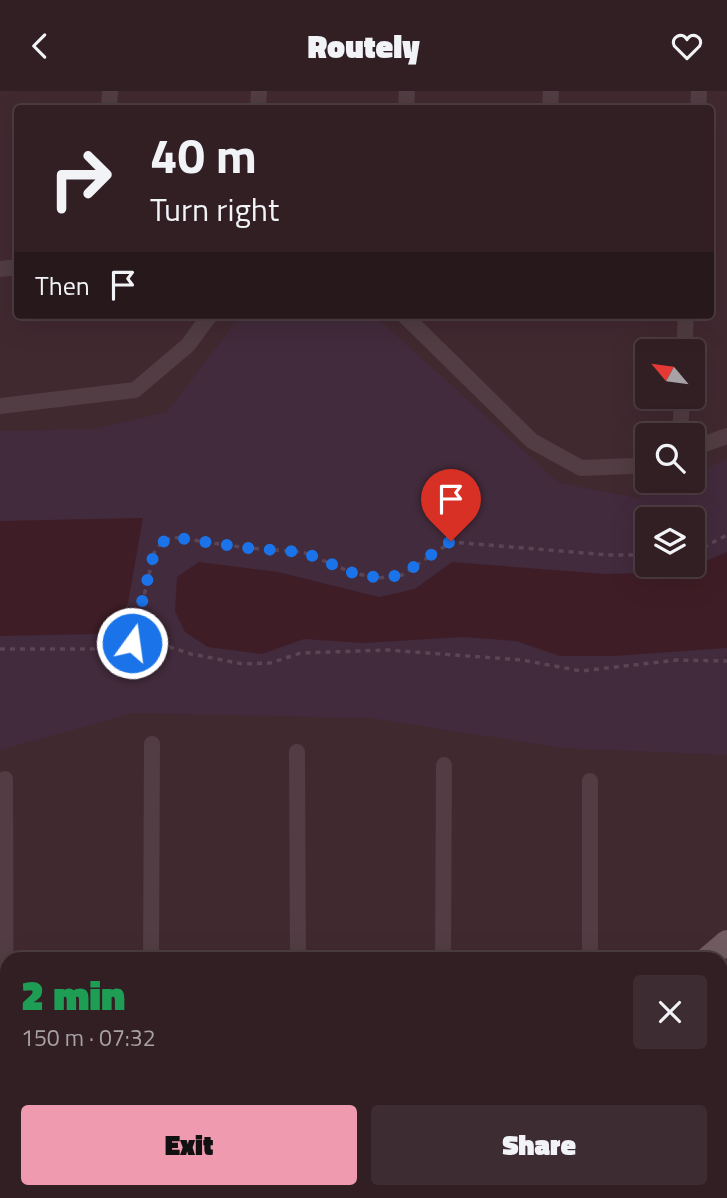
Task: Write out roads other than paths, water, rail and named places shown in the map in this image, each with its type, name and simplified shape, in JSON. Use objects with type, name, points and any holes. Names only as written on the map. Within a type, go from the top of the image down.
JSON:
[{"type":"street","points":[[0,405],[135,390],[188,345],[207,319]]},
{"type":"street","points":[[408,319],[532,441],[581,468],[635,465]]},
{"type":"street","points":[[685,339],[686,319]]},
{"type":"street","points":[[705,444],[727,436]]},
{"type":"street","points":[[151,952],[152,744]]},
{"type":"street","points":[[297,752],[299,952]]},
{"type":"street","points":[[443,952],[444,765]]},
{"type":"street","points":[[5,779],[6,952]]},
{"type":"street","points":[[590,781],[590,952]]}]
